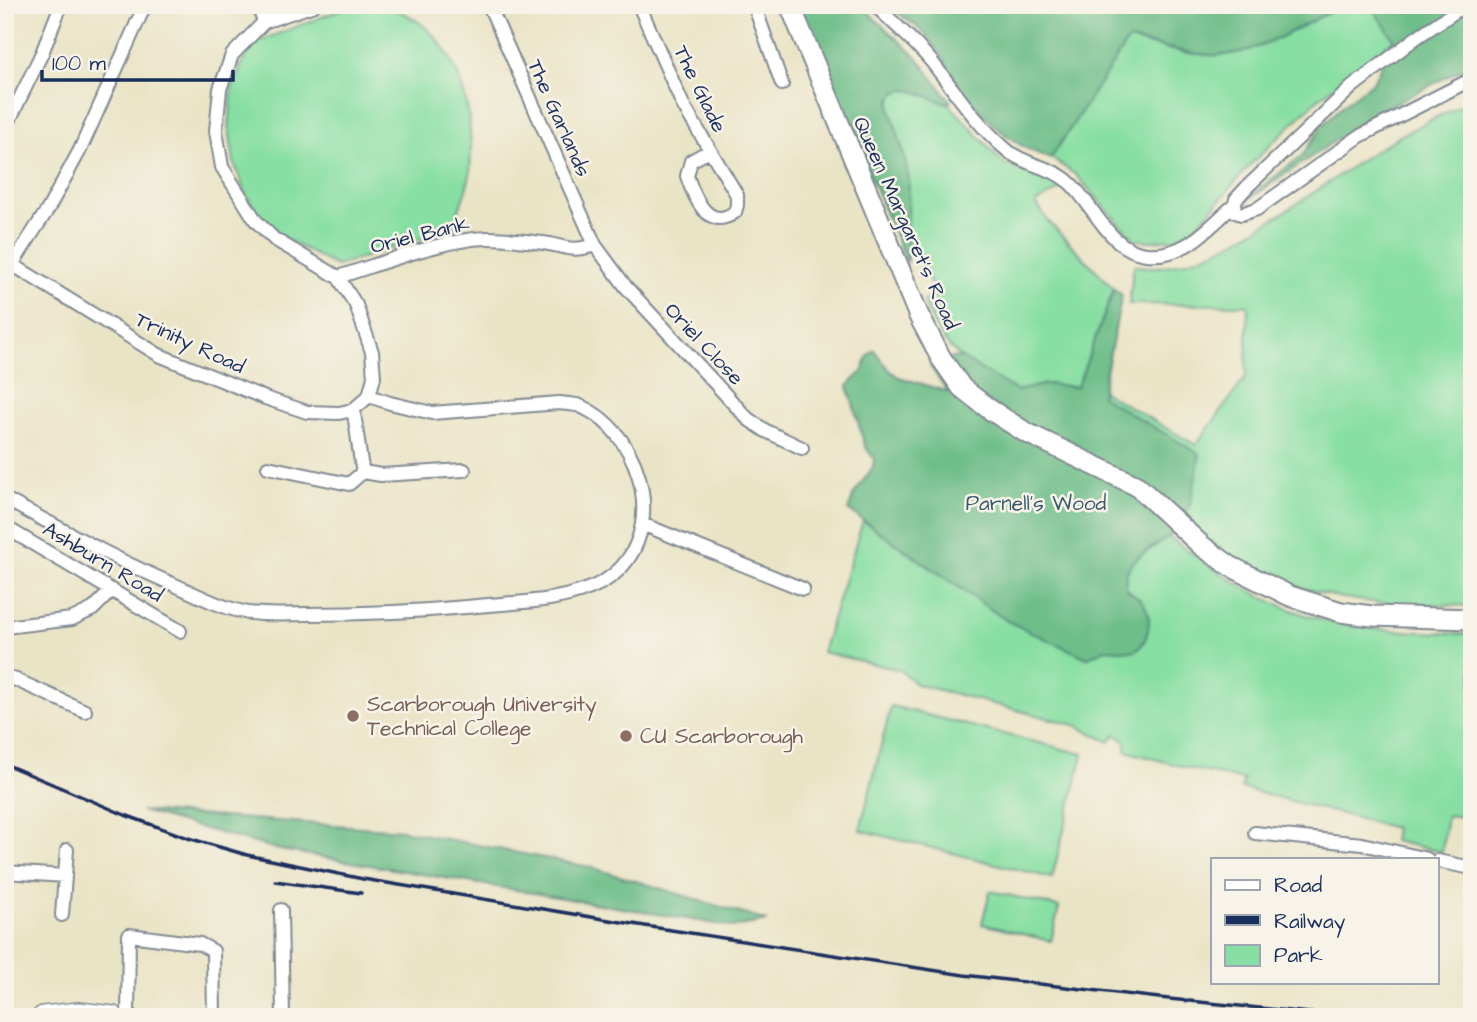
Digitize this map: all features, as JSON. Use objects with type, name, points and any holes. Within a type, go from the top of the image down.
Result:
[{"type":"highway","points":[[43,1017],[79,1013],[108,1016]]},
{"type":"main road","name":"Queen Margaret's Road","points":[[790,5],[919,316],[941,358],[962,387],[989,409],[1025,432],[1137,486],[1202,546],[1230,566],[1290,596],[1341,612],[1437,620],[1472,619]]},
{"type":"street","points":[[5,129],[42,53],[61,5]]},
{"type":"street","points":[[9,262],[48,209],[80,150],[145,5]]},
{"type":"street","points":[[258,5],[264,22]]},
{"type":"street","points":[[314,5],[264,22],[232,55],[220,89],[216,131],[222,167],[256,221],[274,239],[338,277],[356,305],[372,352],[374,377],[369,396],[353,410],[363,472]]},
{"type":"street","name":"The Garlands","points":[[489,5],[595,245]]},
{"type":"street","name":"The Glade","points":[[639,5],[683,105],[737,195],[734,212],[723,218],[715,219],[705,214],[687,176],[691,161],[709,152]]},
{"type":"street","points":[[754,5],[782,84]]},
{"type":"street","points":[[875,5],[913,40],[978,121],[1009,152],[1029,164],[1050,170],[1069,182],[1114,237],[1131,251],[1159,254],[1197,240],[1232,207],[1248,186],[1352,87],[1417,37],[1465,5]]},
{"type":"street","points":[[1232,207],[1236,213],[1251,212],[1383,122],[1472,79]]},
{"type":"street","name":"Oriel Bank","points":[[338,277],[454,242],[477,239],[546,244],[578,250],[595,245]]},
{"type":"street","name":"Oriel Close","points":[[595,245],[626,287],[748,419],[802,448]]},
{"type":"street","name":"Trinity Road","points":[[9,262],[159,355],[204,375],[307,412],[339,413],[353,410]]},
{"type":"street","points":[[5,499],[120,561],[231,608],[262,614],[423,611],[551,598],[581,592],[617,572],[633,549],[642,524],[642,488],[627,448],[612,429],[579,406],[559,403],[432,413],[369,396]]},
{"type":"street","points":[[268,467],[349,484],[363,472]]},
{"type":"street","points":[[363,472],[381,475],[464,470]]},
{"type":"street","points":[[642,524],[803,589]]},
{"type":"street","name":"Ashburn Road","points":[[5,527],[180,631]]},
{"type":"street","points":[[5,627],[72,619],[93,609],[112,590]]},
{"type":"street","points":[[5,675],[85,711]]},
{"type":"street","points":[[1255,833],[1362,845],[1422,858]]},
{"type":"street","points":[[62,915],[67,849]]},
{"type":"street","points":[[1438,862],[1472,868]]},
{"type":"street","points":[[5,872],[65,876]]},
{"type":"street","points":[[281,910],[283,1017]]},
{"type":"street","points":[[128,1017],[129,935],[200,944],[213,951],[214,1017]]},
{"type":"green space","points":[[353,5],[385,6],[410,16],[430,32],[445,50],[457,72],[465,96],[471,147],[470,173],[453,229],[336,266],[278,235],[260,216],[246,195],[234,162],[229,129],[232,89],[246,55],[259,41]]},
{"type":"green space","points":[[797,5],[863,5],[916,56],[951,102],[938,101],[918,92],[904,90],[896,92],[890,100],[909,179],[907,263]]},
{"type":"green space","points":[[887,5],[1344,5],[1262,46],[1226,54],[1198,54],[1128,40],[1051,158],[1013,140],[991,122],[962,89],[926,35]]},
{"type":"green space","points":[[1344,5],[1370,5],[1395,39],[1319,98],[1250,165],[1200,223],[1175,239],[1137,240],[1076,175],[1051,158],[1128,40],[1195,54],[1235,53],[1277,39]]},
{"type":"green space","points":[[1370,5],[1472,5],[1472,66],[1373,115],[1246,201],[1302,156],[1323,125],[1343,105],[1373,82],[1394,39]]},
{"type":"green space","points":[[904,89],[949,104],[1004,164],[1045,177],[1062,188],[1036,203],[1048,221],[1114,289],[1077,387],[1046,384],[1017,391],[972,365],[940,335],[924,301],[936,295],[917,253],[908,256],[906,165],[890,108],[894,94]]},
{"type":"green space","points":[[1472,100],[1472,606],[1379,603],[1338,597],[1291,585],[1232,558],[1185,522],[1101,396],[1102,391],[1196,445],[1246,377],[1248,305],[1129,304],[1133,270],[1135,265],[1162,267],[1193,259],[1227,245],[1262,226],[1392,140]]},
{"type":"green space","name":"Parnell's Wood","points":[[1114,289],[1122,295],[1101,396],[1200,454],[1184,523],[1137,558],[1126,576],[1126,588],[1147,610],[1149,623],[1144,642],[1135,651],[1105,649],[1087,658],[1009,622],[848,510],[854,494],[873,467],[874,459],[865,446],[848,386],[862,372],[868,356],[874,350],[890,371],[899,377],[948,392],[930,366],[946,359],[960,357],[1017,391],[1046,384],[1077,387]]},
{"type":"green space","points":[[863,521],[1009,622],[1122,573],[1139,557],[1169,537],[1244,587],[1306,615],[1364,627],[1472,634],[1472,818],[1447,815],[1442,852],[1393,841],[1395,828],[1241,788],[1244,780],[1126,751],[1126,742],[1115,734],[1109,742],[1075,725],[916,684],[900,670],[822,652]]},
{"type":"green space","points":[[891,706],[1083,754],[1052,878],[860,830]]},
{"type":"green space","points":[[141,811],[401,830],[590,867],[767,921],[734,927],[280,850]]},
{"type":"green space","points":[[990,891],[1059,907],[1051,941],[982,924]]},
{"type":"railway","points":[[5,764],[125,815],[188,838],[247,855],[363,879],[964,975],[1351,1017]]},
{"type":"railway","points":[[275,881],[361,893]]},
{"type":"place","name":"Scarborough University Technical College","points":[[353,716]]},
{"type":"place","name":"CU Scarborough","points":[[626,736]]}]
